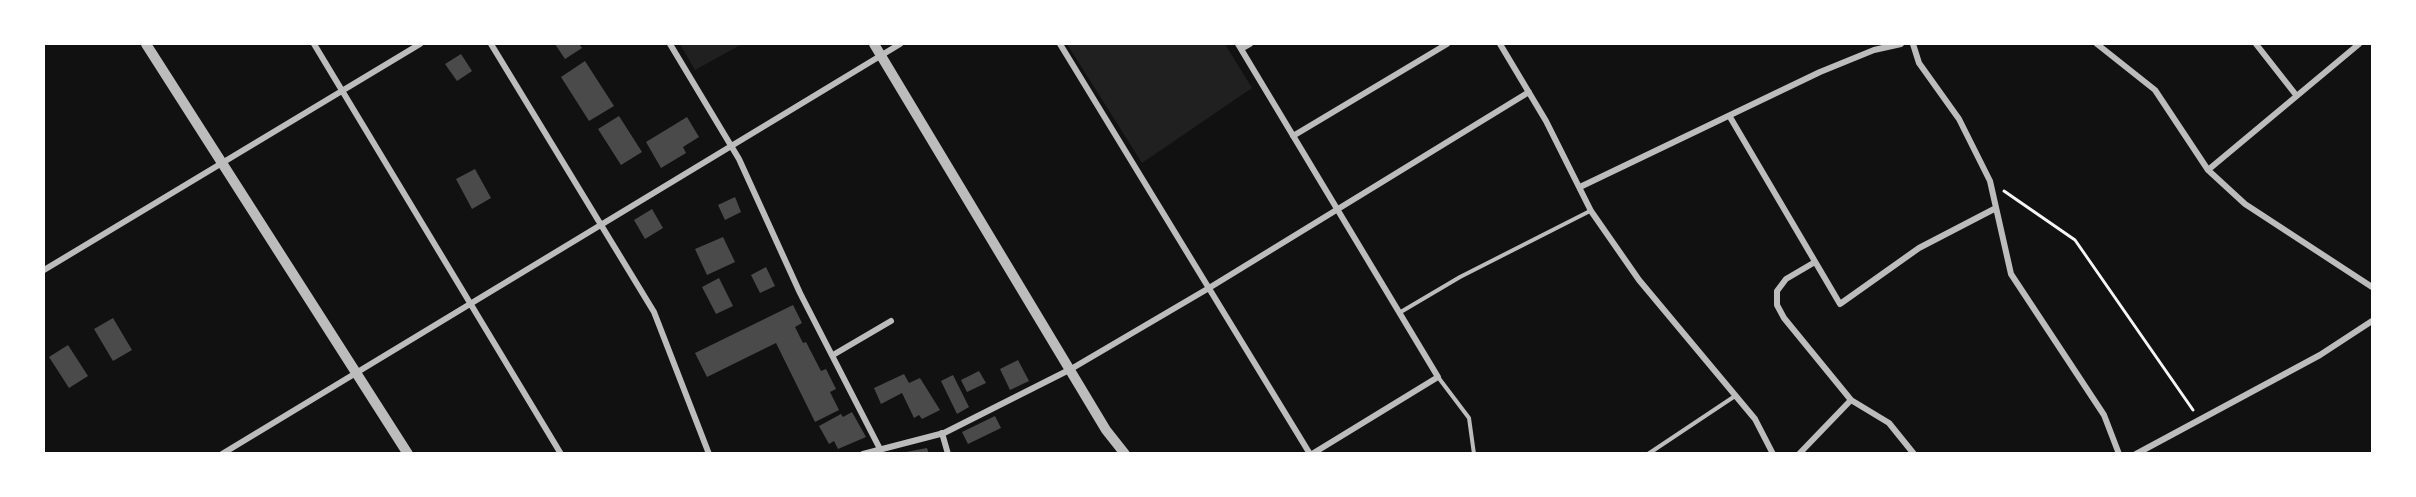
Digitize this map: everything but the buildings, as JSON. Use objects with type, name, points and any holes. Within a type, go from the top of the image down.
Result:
[{"type":"street","points":[[146,44],[408,453]]},
{"type":"street","points":[[314,44],[561,453]]},
{"type":"street","points":[[44,270],[420,44]]},
{"type":"street","points":[[491,44],[654,312],[710,453]]},
{"type":"street","points":[[670,44],[731,145],[800,293],[880,449]]},
{"type":"street","points":[[874,44],[1106,430],[1125,453]]},
{"type":"street","points":[[222,453],[900,44]]},
{"type":"street","points":[[1060,44],[1311,453],[1438,377],[1239,46],[1250,44]]},
{"type":"street","points":[[1293,135],[1447,44]]},
{"type":"street","points":[[1500,44],[1529,92],[1591,211],[1639,280],[1755,419],[1773,453]]},
{"type":"street","points":[[1580,187],[1820,72],[1874,50],[1901,44]]},
{"type":"street","points":[[1913,44],[1919,63],[1959,119],[1990,181],[2011,274],[2104,416],[2119,453]]},
{"type":"street","points":[[2097,44],[2155,90],[2208,170],[2246,204],[2373,287]]},
{"type":"street","points":[[2256,44],[2296,95]]},
{"type":"street","points":[[2208,170],[2359,44]]},
{"type":"street","points":[[863,453],[942,433],[1071,369],[1338,210],[1529,92]]},
{"type":"street","points":[[1730,117],[1840,304],[1920,248],[1996,208]]},
{"type":"street","points":[[1815,262],[1786,279],[1777,291],[1777,305],[1784,318],[1851,400],[1889,423],[1914,453]]},
{"type":"street","points":[[833,356],[891,321]]},
{"type":"street","points":[[2136,453],[2320,355],[2373,321]]},
{"type":"street","points":[[1799,453],[1851,400]]},
{"type":"street","points":[[942,433],[948,453]]},
{"type":"lane","points":[[1400,313],[1460,277],[1591,211]]},
{"type":"lane","points":[[1438,377],[1468,418],[1474,453]]},
{"type":"lane","points":[[1648,453],[1735,396]]},
{"type":"path","points":[[1990,181],[2075,240],[2198,418]]},
{"type":"shaded area","points":[[680,44],[742,44],[695,70]]},
{"type":"shaded area","points":[[1067,44],[1225,44],[1252,88],[1142,163]]}]
